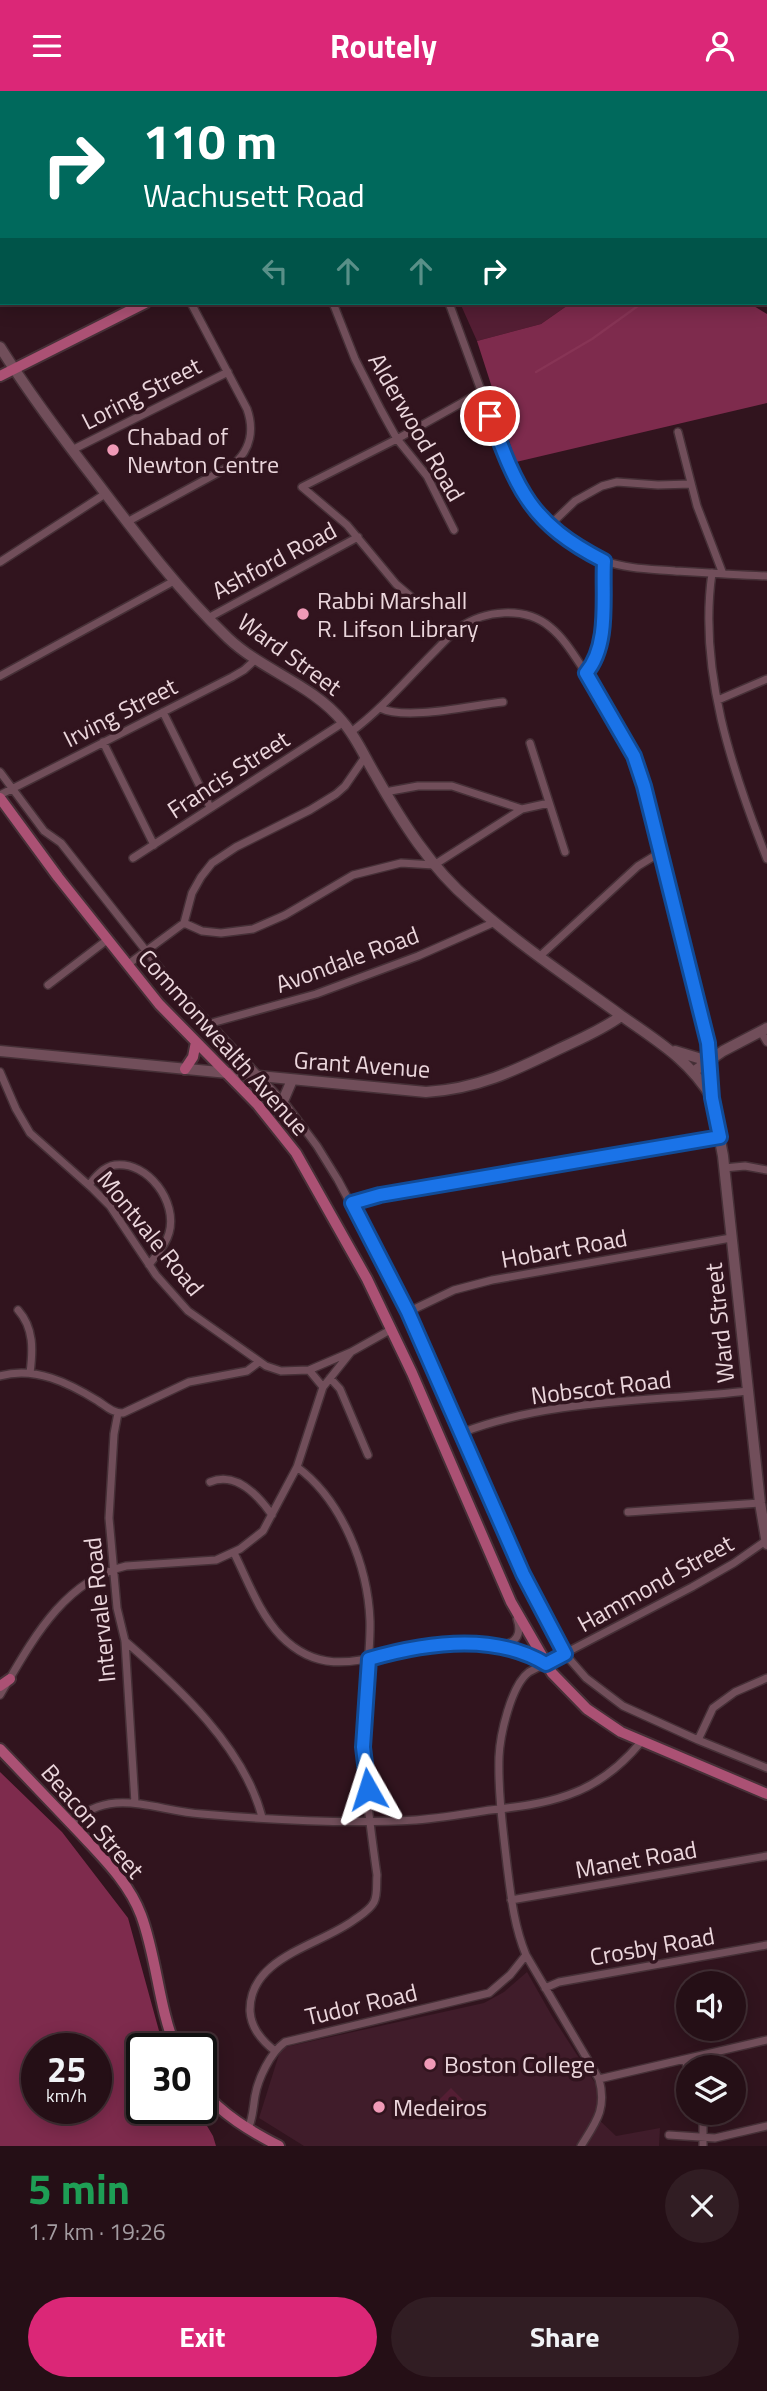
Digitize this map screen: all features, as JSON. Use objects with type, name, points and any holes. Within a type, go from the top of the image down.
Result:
[{"type":"main road","points":[[0,376],[141,305]]},
{"type":"main road","name":"Commonwealth Avenue","points":[[0,797],[31,842],[159,1004],[269,1117],[296,1153],[342,1232],[392,1329],[511,1602],[546,1664],[560,1683],[587,1709],[621,1732],[767,1794]]},
{"type":"main road","points":[[185,1069],[193,1058],[196,1042]]},
{"type":"main road","name":"Beacon Street","points":[[0,1749],[6,1760],[71,1823],[114,1871],[137,1907],[145,1927],[160,1998],[171,2033]]},
{"type":"main road","points":[[217,2106],[248,2129],[279,2146]]},
{"type":"street","points":[[127,522],[227,468],[243,454],[251,432],[250,417],[192,305]]},
{"type":"street","name":"Alderwood Road","points":[[334,305],[355,359],[397,439],[427,476],[454,530]]},
{"type":"street","points":[[450,305],[519,488],[549,526],[567,540],[604,561],[648,569],[767,576]]},
{"type":"street","name":"Ward Street","points":[[0,347],[105,494],[208,618],[255,660],[310,692],[344,722],[385,792],[434,865],[471,903],[495,922],[672,1051],[693,1072],[712,1098]]},
{"type":"street","name":"Loring Street","points":[[72,450],[228,372]]},
{"type":"street","points":[[416,601],[396,584],[334,512],[302,487],[397,439],[481,392]]},
{"type":"street","points":[[678,432],[691,484],[723,574]]},
{"type":"street","points":[[549,526],[575,501],[602,486],[617,482],[691,484]]},
{"type":"street","points":[[0,562],[105,494]]},
{"type":"street","name":"Ashford Road","points":[[208,618],[358,537]]},
{"type":"street","points":[[586,673],[594,664],[599,648],[604,561]]},
{"type":"street","points":[[712,573],[709,643],[718,700],[743,793],[767,859]]},
{"type":"street","points":[[0,676],[174,580]]},
{"type":"street","points":[[351,732],[380,708],[459,628],[491,614],[511,613],[532,617],[548,625],[565,642],[586,673],[634,756],[661,852],[708,1043],[708,1061]]},
{"type":"street","name":"Irving Street","points":[[0,797],[11,787],[241,672],[255,660]]},
{"type":"street","points":[[718,700],[767,679]]},
{"type":"street","points":[[380,708],[389,712],[444,710],[503,702]]},
{"type":"street","points":[[163,712],[210,807]]},
{"type":"street","name":"Francis Street","points":[[133,858],[344,722]]},
{"type":"street","points":[[103,742],[154,845]]},
{"type":"street","points":[[530,743],[565,852]]},
{"type":"street","points":[[127,965],[184,923],[192,893],[212,863],[227,852],[336,794],[345,786],[365,757]]},
{"type":"street","name":"Commonwealth Avenue","points":[[0,772],[44,831],[61,843],[145,950],[208,1024],[282,1101],[317,1146],[352,1203],[408,1312],[527,1583],[565,1654],[586,1678],[610,1698],[636,1713],[767,1768]]},
{"type":"street","points":[[385,792],[418,786],[452,786],[522,809]]},
{"type":"street","points":[[184,923],[194,929],[211,932],[244,931],[276,920],[353,875],[401,863],[434,865],[522,809],[549,803]]},
{"type":"street","points":[[31,842],[44,831]]},
{"type":"street","points":[[540,956],[638,866],[661,852]]},
{"type":"street","name":"Avondale Road","points":[[208,1024],[316,994],[418,956],[495,922]]},
{"type":"street","points":[[48,985],[107,940]]},
{"type":"street","name":"Grant Avenue","points":[[0,1051],[426,1092],[469,1087],[517,1070],[601,1029],[621,1016]]},
{"type":"street","points":[[693,1072],[764,1030],[767,1042]]},
{"type":"street","name":"Ward Street","points":[[672,1051],[708,1061],[724,1168],[760,1503],[767,1541]]},
{"type":"street","name":"Montvale Road","points":[[0,1072],[30,1133],[89,1185],[121,1221],[149,1265],[188,1311],[259,1362],[277,1370],[309,1370],[351,1352]]},
{"type":"street","points":[[282,1101],[292,1080]]},
{"type":"street","points":[[352,1203],[380,1195],[720,1137]]},
{"type":"street","points":[[89,1185],[104,1170],[114,1165],[122,1165],[136,1168],[159,1187],[166,1198],[171,1224],[166,1240],[149,1265]]},
{"type":"street","points":[[724,1168],[745,1165],[767,1170]]},
{"type":"street","name":"Hobart Road","points":[[408,1312],[454,1290],[492,1280],[732,1238]]},
{"type":"street","points":[[18,1310],[26,1319],[30,1330],[30,1373]]},
{"type":"street","points":[[0,1695],[5,1682],[36,1634],[54,1612],[88,1581],[113,1569],[137,1564],[207,1561],[234,1553],[263,1531],[297,1467],[323,1387],[351,1352],[392,1329]]},
{"type":"street","points":[[0,1376],[30,1373],[58,1380],[118,1413],[128,1411],[189,1382],[247,1371],[259,1362]]},
{"type":"street","points":[[309,1370],[323,1387]]},
{"type":"street","points":[[330,1378],[340,1388],[368,1455]]},
{"type":"street","name":"Nobscot Road","points":[[461,1433],[493,1422],[575,1406],[748,1391]]},
{"type":"street","name":"Intervale Road","points":[[118,1413],[109,1504],[117,1608],[125,1641],[135,1803]]},
{"type":"street","points":[[248,2129],[254,2116],[256,2089],[275,2051],[262,2039],[252,2023],[250,2001],[255,1985],[265,1972],[289,1955],[335,1933],[366,1912],[376,1896],[377,1875],[363,1747],[369,1659],[368,1602],[353,1547],[340,1518],[322,1490],[297,1467]]},
{"type":"street","points":[[210,1482],[225,1478],[238,1483],[263,1503],[272,1515]]},
{"type":"street","points":[[628,1512],[760,1503]]},
{"type":"street","name":"Hammond Street","points":[[581,2146],[601,2111],[603,2095],[599,2079],[526,1955],[518,1937],[511,1899],[501,1809],[499,1758],[512,1700],[523,1677],[692,1587],[767,1541]]},
{"type":"street","points":[[234,1553],[265,1615],[292,1645],[311,1656],[340,1663],[426,1646],[458,1644],[498,1647],[527,1653],[546,1664]]},
{"type":"street","points":[[498,1647],[512,1643],[519,1633],[511,1602]]},
{"type":"street","points":[[125,1641],[164,1675],[212,1726],[257,1800],[262,1818]]},
{"type":"street","points":[[698,1740],[713,1708],[735,1692],[767,1678]]},
{"type":"street","points":[[71,1823],[96,1805],[111,1802],[135,1803],[177,1812],[371,1821],[415,1820],[501,1809],[543,1803],[571,1794],[600,1779],[619,1765],[641,1742]]},
{"type":"street","name":"Manet Road","points":[[511,1899],[767,1856]]},
{"type":"street","name":"Crosby Road","points":[[545,1988],[559,1982],[767,1945]]},
{"type":"street","name":"Tudor Road","points":[[275,2051],[285,2042],[292,2040],[489,1993],[510,1975],[526,1955]]},
{"type":"street","points":[[702,2055],[767,2040]]},
{"type":"street","points":[[599,2079],[676,2061]]},
{"type":"street","points":[[669,2135],[703,2142],[767,2126]]},
{"type":"shaded area","points":[[461,305],[568,305],[541,324],[477,341]]},
{"type":"shaded area","points":[[568,305],[752,305],[767,314],[767,403],[516,462],[477,341],[541,324]]},
{"type":"shaded area","points":[[0,1772],[62,1832],[128,1918],[160,2033],[126,2033],[126,2124],[206,2124],[216,2146],[0,2146]]},
{"type":"shaded area","name":"Boston College","points":[[527,1972],[597,2086],[599,2103],[594,2115],[616,2136],[660,2128],[659,2146],[304,2146],[259,2118],[281,2048],[484,2003],[504,1992]]},
{"type":"shaded area","points":[[451,2088],[464,2101],[460,2101],[444,2117],[431,2105]]},
{"type":"waterway","points":[[536,372],[592,339],[639,305]]},
{"type":"place","name":"Chabad of Newton Centre","points":[[113,450]]},
{"type":"place","name":"Rabbi Marshall R. Lifson Library","points":[[303,614]]},
{"type":"place","name":"Boston College","points":[[430,2064]]},
{"type":"place","name":"Medeiros","points":[[379,2107]]},
{"type":"route","points":[[368,1789],[363,1747],[369,1659],[426,1646],[458,1644],[520,1650],[546,1664],[565,1654],[523,1574],[408,1312],[352,1203],[380,1195],[720,1137],[712,1098],[708,1043],[644,786],[634,756],[586,673],[594,664],[599,648],[604,561],[560,536],[537,513],[519,488],[490,416]]}]
